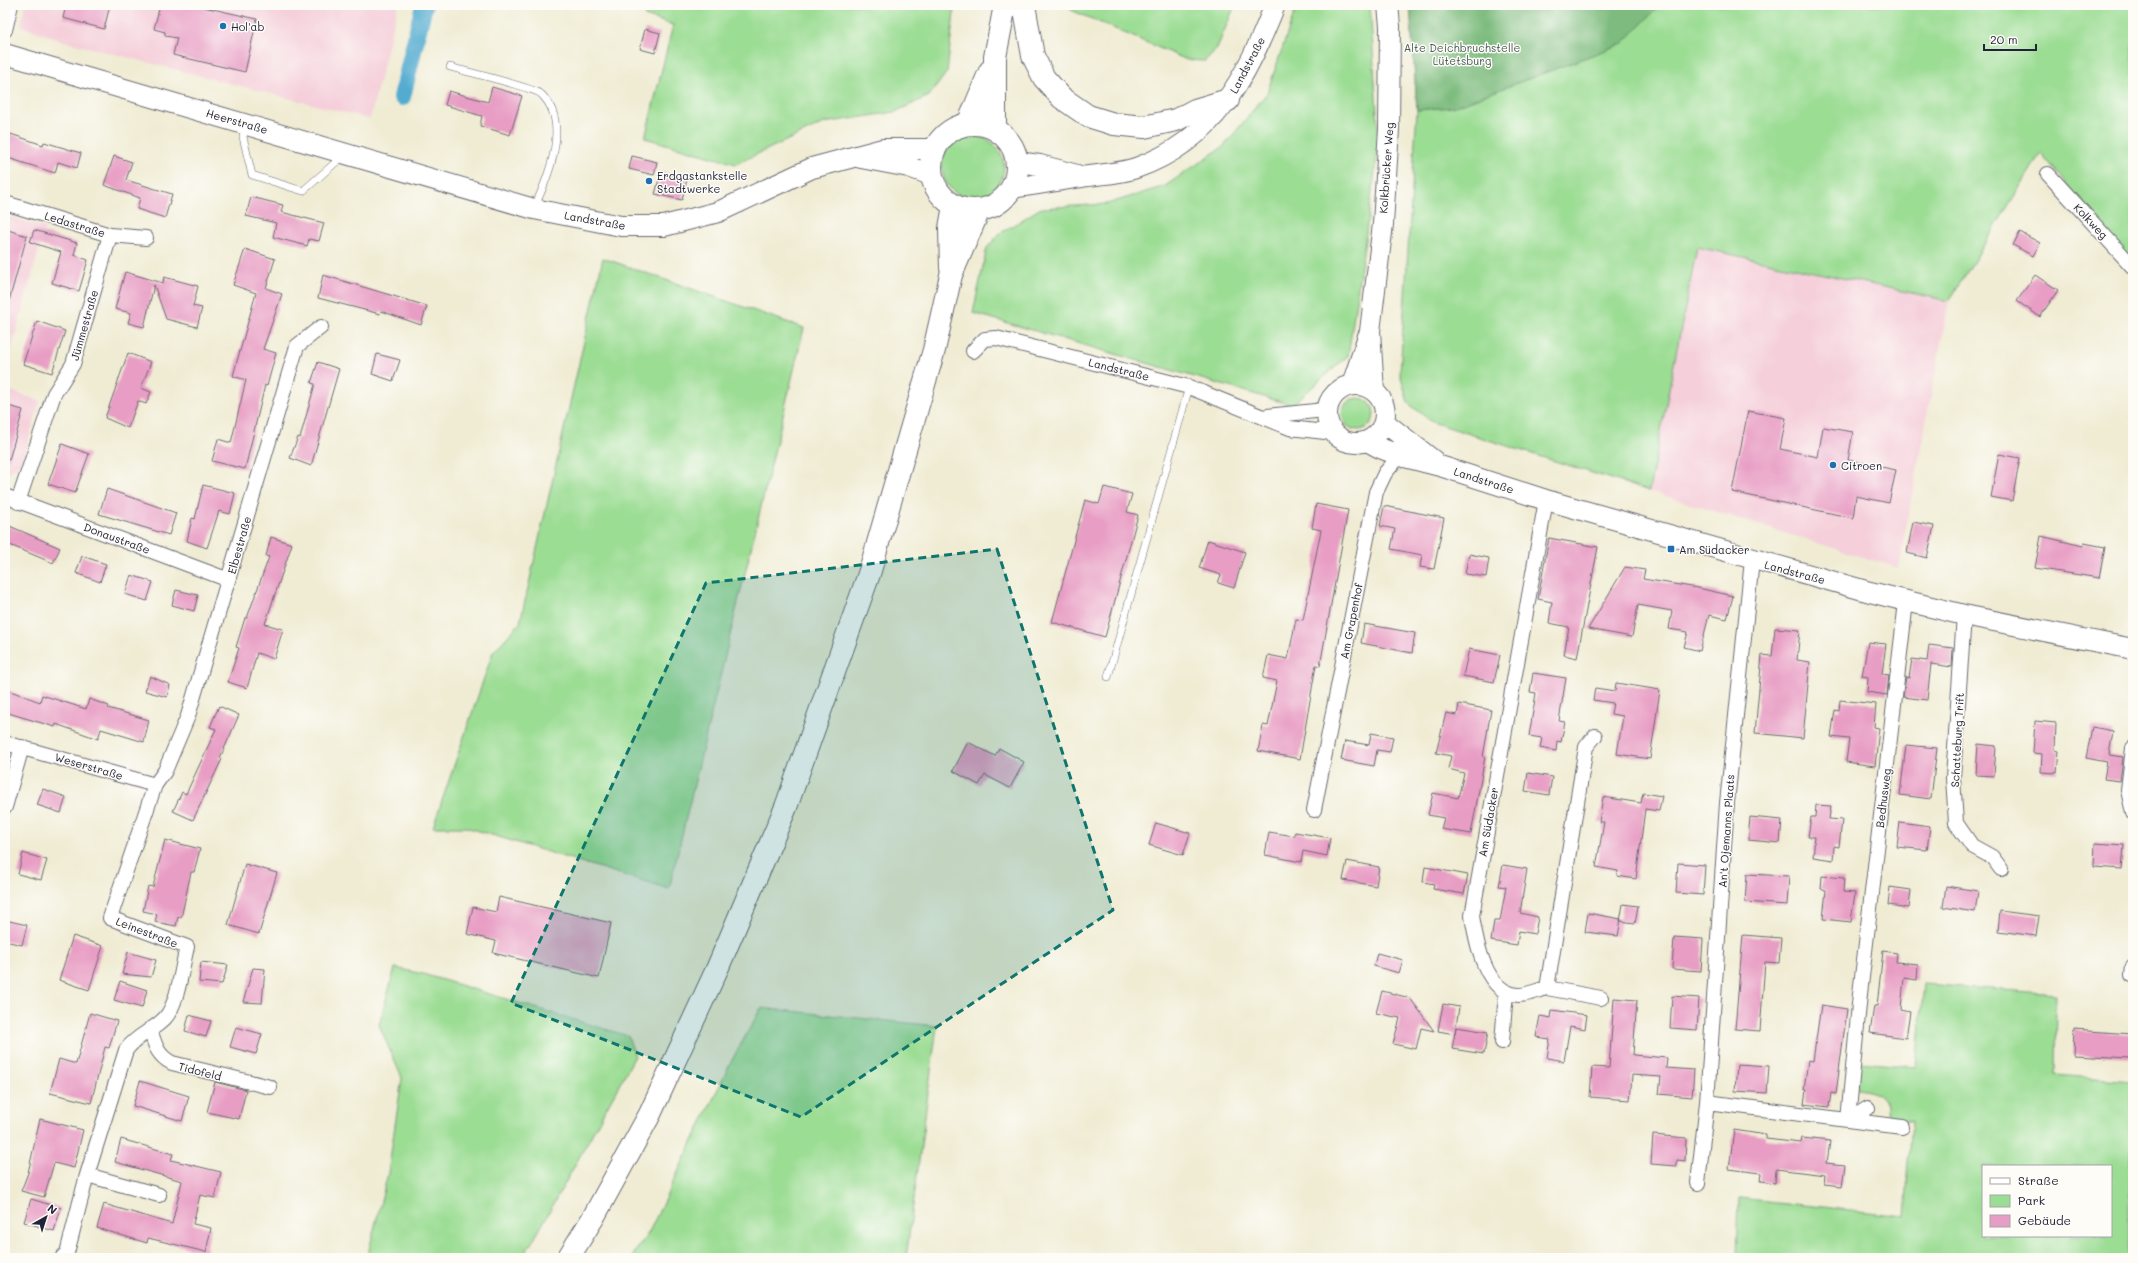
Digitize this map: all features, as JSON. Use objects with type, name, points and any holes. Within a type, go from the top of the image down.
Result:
[{"type":"main road","points":[[995,129],[996,57],[1005,5]]},
{"type":"main road","points":[[1024,5],[1033,56],[1044,78],[1062,98],[1088,116],[1114,124],[1144,127],[1176,120],[1195,110],[1228,100]]},
{"type":"main road","points":[[968,124],[996,57]]},
{"type":"main road","points":[[968,124],[995,129],[1006,137],[1014,149],[1018,162],[1017,175],[1012,188],[1004,199],[993,206],[979,210],[968,210],[954,206],[944,198],[936,188],[931,175],[931,161],[935,149],[943,137],[954,128],[968,124]]},
{"type":"main road","points":[[951,275],[950,228],[954,206]]},
{"type":"main road","points":[[568,1258],[650,1114],[718,967],[786,807],[869,574],[934,350],[951,275],[979,210]]},
{"type":"street","points":[[5,30],[11,5]]},
{"type":"street","name":"Landstraße","points":[[1012,188],[1082,176],[1108,174],[1135,168],[1160,158],[1190,139],[1215,116],[1228,100],[1244,74],[1275,5]]},
{"type":"street","name":"Kolkbrücker Weg","points":[[1374,391],[1370,330],[1383,224],[1389,129],[1390,26],[1388,5]]},
{"type":"street","name":"Heerstraße","points":[[5,54],[469,189]]},
{"type":"street","name":"Landstraße","points":[[469,189],[534,209],[621,226],[664,226],[718,212],[812,168],[883,149],[935,149]]},
{"type":"street","name":"Landstraße","points":[[856,157],[909,167],[931,175]]},
{"type":"street","name":"Landstraße","points":[[1018,162],[1040,165],[1082,176]]},
{"type":"street","name":"Kolkweg","points":[[2048,174],[2133,267]]},
{"type":"street","name":"Ledastraße","points":[[5,202],[110,235],[146,238]]},
{"type":"street","name":"Jümmestraße","points":[[11,499],[54,394],[73,364],[110,235]]},
{"type":"street","name":"Elbestraße","points":[[154,786],[165,771],[188,716],[297,346],[321,327]]},
{"type":"street","name":"Kolkbrücker Weg","points":[[1352,385],[1370,330]]},
{"type":"street","name":"Landstraße","points":[[973,351],[985,339],[996,338],[1189,387],[1265,416],[1290,428],[1334,433]]},
{"type":"street","points":[[1352,385],[1360,385],[1374,391],[1384,405],[1384,422],[1380,430],[1367,441],[1349,442],[1334,433],[1330,425],[1328,408],[1336,393],[1352,385]]},
{"type":"street","name":"Landstraße","points":[[1265,416],[1315,411],[1328,408]]},
{"type":"street","name":"Landstraße","points":[[1384,422],[1406,449],[1440,466],[1546,500],[1752,560],[1906,602],[2133,649]]},
{"type":"street","name":"Landstraße","points":[[1367,441],[1380,448],[1406,449]]},
{"type":"street","name":"Am Grapenhof","points":[[1314,810],[1376,492],[1385,473],[1406,449]]},
{"type":"street","name":"Donaustraße","points":[[11,499],[229,580]]},
{"type":"street","name":"Am Südacker","points":[[1506,992],[1494,983],[1478,949],[1472,916],[1546,500]]},
{"type":"street","name":"An't Ojemanns Plaats","points":[[1698,1183],[1706,1102],[1727,803],[1752,560]]},
{"type":"street","name":"Bedhusweg","points":[[1848,1120],[1860,994],[1906,602]]},
{"type":"street","name":"Schatteburg Trift","points":[[1964,615],[1953,778],[1956,822],[1972,846],[1992,857],[2001,869]]},
{"type":"street","points":[[1547,988],[1586,748],[1595,736]]},
{"type":"street","name":"Weserstraße","points":[[5,743],[154,786]]},
{"type":"street","points":[[5,807],[22,747]]},
{"type":"street","points":[[2133,748],[2128,790],[2133,813]]},
{"type":"street","name":"Leinestraße","points":[[62,1258],[67,1253],[86,1175],[126,1050],[139,1035],[150,1029],[164,1018],[170,1010],[174,1000],[187,947],[110,918],[154,786]]},
{"type":"street","points":[[1502,1042],[1506,992],[1519,995],[1547,988],[1601,998]]},
{"type":"street","name":"Tidofeld","points":[[150,1029],[157,1050],[163,1058],[172,1063],[270,1087]]},
{"type":"street","points":[[1706,1102],[1902,1127]]},
{"type":"street","points":[[1848,1120],[1868,1108]]},
{"type":"street","points":[[86,1175],[159,1196]]},
{"type":"lane","points":[[450,67],[540,93],[554,111],[557,138],[542,190],[534,209]]},
{"type":"lane","points":[[246,124],[243,137],[252,175],[303,191],[346,153]]},
{"type":"lane","points":[[1108,677],[1189,387]]},
{"type":"highlighted area","points":[[997,549],[1113,910],[801,1117],[511,1003],[706,583]]},
{"type":"shaded area","points":[[25,5],[398,5],[370,119],[67,42],[21,26]]},
{"type":"shaded area","points":[[5,215],[45,228],[5,372]]},
{"type":"shaded area","points":[[1697,247],[1949,301],[1898,568],[1649,491]]},
{"type":"shaded area","points":[[5,389],[40,401],[22,462],[5,476]]},
{"type":"green space","points":[[648,5],[955,5],[947,72],[929,96],[895,112],[824,123],[736,164],[645,138],[673,25],[645,16]]},
{"type":"green space","points":[[1067,5],[1235,5],[1217,48],[1205,61],[1187,60],[1071,10]]},
{"type":"green space","points":[[1297,5],[1370,5],[1379,144],[1348,356],[1292,405],[973,313],[987,248],[999,234],[1041,208],[1107,204],[1165,186],[1224,146],[1267,93]]},
{"type":"green space","points":[[1410,5],[2133,5],[2133,264],[2041,153],[1949,301],[1697,247],[1649,491],[1432,422],[1408,403],[1400,373],[1417,110]]},
{"type":"green space","name":"Alte Deichbruchstelle Lütetsburg","points":[[1410,5],[1660,5],[1622,44],[1453,107],[1417,110]]},
{"type":"green space","points":[[973,136],[985,139],[995,145],[1001,155],[1004,167],[1001,179],[995,189],[985,195],[973,198],[961,195],[951,189],[945,179],[942,167],[945,155],[951,145],[961,139]]},
{"type":"green space","points":[[603,258],[804,328],[669,889],[466,827],[433,827],[493,652],[520,623]]},
{"type":"green space","points":[[1358,398],[1367,401],[1371,405],[1374,414],[1371,423],[1367,427],[1358,430],[1349,427],[1345,423],[1342,414],[1345,405],[1349,401]]},
{"type":"green space","points":[[395,968],[423,974],[628,1036],[635,1056],[537,1234],[522,1258],[367,1258],[388,1173],[402,1078],[379,1025]]},
{"type":"green space","points":[[1924,984],[2056,994],[2055,1075],[2132,1081],[2128,1258],[1737,1258],[1739,1198],[1905,1216],[1912,1121],[1887,1117],[1887,1109],[1884,1098],[1875,1092],[1856,1088],[1858,1062],[1916,1067]]},
{"type":"green space","points":[[761,1008],[937,1026],[906,1258],[631,1258],[649,1232],[732,1060]]},
{"type":"building","points":[[66,5],[110,5],[104,29],[63,18]]},
{"type":"building","points":[[160,5],[195,5],[257,19],[245,72],[173,55],[177,38],[165,36],[165,32],[154,29]]},
{"type":"building","points":[[645,29],[660,33],[655,53],[640,49]]},
{"type":"building","points":[[492,87],[522,96],[510,135],[480,126],[482,116],[445,105],[449,91],[488,102]]},
{"type":"building","points":[[5,132],[43,145],[44,142],[81,153],[77,168],[58,162],[55,173],[5,157]]},
{"type":"building","points":[[114,156],[132,162],[126,180],[172,194],[165,218],[137,209],[140,198],[104,185]]},
{"type":"building","points":[[632,156],[657,162],[654,175],[629,169]]},
{"type":"building","points":[[661,172],[687,179],[682,200],[655,194]]},
{"type":"building","points":[[251,197],[283,205],[281,212],[324,223],[319,241],[309,239],[307,246],[273,237],[276,223],[246,216]]},
{"type":"building","points":[[5,229],[27,236],[9,301],[5,301]]},
{"type":"building","points":[[34,230],[77,243],[74,255],[88,260],[79,291],[52,283],[61,252],[30,242]]},
{"type":"building","points":[[2020,232],[2040,243],[2033,256],[2013,245]]},
{"type":"building","points":[[245,249],[275,259],[266,288],[282,294],[263,349],[276,353],[267,386],[265,385],[245,469],[212,461],[218,439],[231,443],[246,380],[233,376],[256,293],[233,285]]},
{"type":"building","points":[[125,272],[163,283],[164,277],[198,286],[193,306],[202,308],[197,327],[166,319],[154,285],[144,327],[128,323],[131,313],[115,309]]},
{"type":"building","points":[[323,275],[427,306],[421,325],[381,311],[380,314],[318,298]]},
{"type":"building","points":[[2035,275],[2058,290],[2040,317],[2017,301]]},
{"type":"building","points":[[37,321],[65,331],[52,373],[23,364]]},
{"type":"building","points":[[128,353],[151,362],[141,388],[151,392],[146,404],[138,401],[128,428],[105,418]]},
{"type":"building","points":[[377,354],[400,360],[393,381],[372,374]]},
{"type":"building","points":[[318,362],[339,369],[311,466],[290,458],[298,437],[300,438],[315,384],[311,383]]},
{"type":"building","points":[[5,405],[23,410],[9,460],[5,459]]},
{"type":"building","name":"Citroen","points":[[1748,411],[1786,418],[1780,449],[1818,457],[1823,427],[1853,432],[1848,460],[1896,470],[1889,503],[1856,496],[1853,518],[1732,492]]},
{"type":"building","points":[[62,444],[89,454],[75,493],[48,484]]},
{"type":"building","points":[[1999,454],[2020,458],[2012,501],[1991,497]]},
{"type":"building","points":[[203,485],[235,493],[230,514],[219,511],[207,548],[187,541],[192,518],[195,519]]},
{"type":"building","points":[[1104,487],[1132,494],[1127,512],[1138,515],[1105,637],[1052,622],[1085,500],[1099,504]]},
{"type":"building","points":[[107,489],[176,513],[169,535],[99,514]]},
{"type":"building","points":[[1316,504],[1348,510],[1320,666],[1316,665],[1300,759],[1258,751],[1263,725],[1268,726],[1277,681],[1263,678],[1268,655],[1288,659],[1296,619],[1303,620],[1321,530],[1312,528]]},
{"type":"building","points":[[1384,506],[1444,518],[1434,569],[1420,567],[1422,555],[1391,549],[1395,529],[1380,526]]},
{"type":"building","points":[[1913,522],[1934,526],[1927,558],[1907,553]]},
{"type":"building","points":[[5,524],[60,548],[53,563],[5,543]]},
{"type":"building","points":[[2041,536],[2083,546],[2084,543],[2105,547],[2099,578],[2035,568]]},
{"type":"building","points":[[271,537],[292,544],[265,624],[283,629],[274,659],[257,653],[247,688],[228,682],[239,648],[236,647],[245,618],[247,618],[269,557],[266,556]]},
{"type":"building","points":[[1549,538],[1598,547],[1577,658],[1564,655],[1569,627],[1549,623],[1552,602],[1538,599]]},
{"type":"building","points":[[1208,540],[1245,552],[1234,588],[1218,583],[1221,575],[1199,568]]},
{"type":"building","points":[[1469,554],[1489,558],[1486,577],[1465,574]]},
{"type":"building","points":[[82,556],[106,564],[100,582],[76,573]]},
{"type":"building","points":[[1625,567],[1645,570],[1643,579],[1698,588],[1733,596],[1727,619],[1709,615],[1700,651],[1684,647],[1688,632],[1669,629],[1672,611],[1638,605],[1632,637],[1588,629]]},
{"type":"building","points":[[131,575],[153,582],[147,601],[125,594]]},
{"type":"building","points":[[176,590],[198,595],[194,611],[172,605]]},
{"type":"building","points":[[1364,624],[1415,633],[1412,653],[1361,643]]},
{"type":"building","points":[[1775,628],[1800,630],[1797,660],[1810,662],[1803,738],[1755,733],[1762,655],[1772,656]]},
{"type":"building","points":[[1868,642],[1886,644],[1882,674],[1889,675],[1887,695],[1867,692],[1868,677],[1862,676]]},
{"type":"building","points":[[1929,645],[1953,648],[1952,667],[1931,664],[1927,700],[1903,697],[1906,677],[1909,678],[1912,659],[1927,661]]},
{"type":"building","points":[[1469,649],[1500,655],[1494,682],[1463,676]]},
{"type":"building","points":[[1533,673],[1566,678],[1559,721],[1565,722],[1561,742],[1557,741],[1556,751],[1540,748],[1542,738],[1529,736],[1536,693],[1530,692]]},
{"type":"building","points":[[150,676],[170,685],[167,697],[145,691]]},
{"type":"building","points":[[1616,683],[1660,690],[1650,759],[1617,754],[1623,716],[1611,714],[1613,703],[1593,700],[1595,688],[1615,691]]},
{"type":"building","points":[[5,689],[40,702],[42,695],[86,709],[89,699],[109,706],[108,708],[149,720],[144,742],[101,729],[98,739],[56,724],[55,727],[5,712]]},
{"type":"building","points":[[1840,700],[1876,704],[1874,727],[1879,728],[1875,766],[1846,762],[1849,739],[1831,737],[1835,710],[1839,711]]},
{"type":"building","points":[[1459,704],[1491,710],[1483,757],[1485,757],[1471,834],[1441,829],[1444,818],[1428,815],[1433,793],[1458,798],[1464,773],[1448,769],[1451,756],[1436,753],[1446,713],[1457,715]]},
{"type":"building","points":[[219,706],[239,715],[220,758],[222,759],[193,820],[173,811],[182,792],[186,794],[216,729],[210,727]]},
{"type":"building","points":[[2035,721],[2056,723],[2055,750],[2059,751],[2057,773],[2041,772],[2042,754],[2033,753]]},
{"type":"building","points":[[2092,727],[2113,731],[2109,755],[2123,757],[2120,781],[2104,779],[2107,762],[2086,758]]},
{"type":"building","points":[[1371,733],[1393,737],[1390,752],[1377,750],[1374,766],[1341,760],[1345,741],[1369,745]]},
{"type":"building","points":[[968,742],[995,756],[999,748],[1024,762],[1010,788],[985,775],[979,785],[953,771]]},
{"type":"building","points":[[1978,744],[1996,746],[1994,776],[1976,775]]},
{"type":"building","points":[[1906,745],[1937,748],[1931,799],[1900,795]]},
{"type":"building","points":[[1528,773],[1552,777],[1549,795],[1525,791]]},
{"type":"building","points":[[43,789],[66,797],[61,813],[37,805]]},
{"type":"building","points":[[1643,793],[1662,796],[1659,811],[1645,809],[1636,879],[1617,876],[1618,871],[1596,867],[1604,822],[1599,822],[1603,797],[1641,803]]},
{"type":"building","points":[[1816,805],[1831,806],[1829,819],[1842,820],[1839,847],[1834,846],[1833,860],[1813,857],[1815,837],[1808,837],[1811,817],[1815,817]]},
{"type":"building","points":[[1750,817],[1782,820],[1780,843],[1748,840]]},
{"type":"building","points":[[1900,822],[1930,826],[1927,850],[1897,847]]},
{"type":"building","points":[[1156,823],[1190,833],[1183,855],[1149,845]]},
{"type":"building","points":[[1269,832],[1294,836],[1295,832],[1330,838],[1327,856],[1303,851],[1301,862],[1265,855]]},
{"type":"building","points":[[165,840],[200,849],[194,872],[191,872],[181,918],[178,917],[176,926],[155,922],[157,914],[143,911],[148,886],[153,887]]},
{"type":"building","points":[[2095,843],[2124,845],[2122,869],[2094,867]]},
{"type":"building","points":[[23,853],[47,860],[41,880],[18,874]]},
{"type":"building","points":[[1347,861],[1379,867],[1376,886],[1343,880]]},
{"type":"building","points":[[1678,863],[1705,865],[1703,895],[1676,893]]},
{"type":"building","points":[[245,864],[277,873],[259,934],[228,925]]},
{"type":"building","points":[[1503,865],[1527,869],[1520,913],[1538,917],[1535,934],[1519,931],[1517,945],[1491,941],[1494,921],[1500,921],[1506,887],[1499,886]]},
{"type":"building","points":[[1425,867],[1468,875],[1464,894],[1433,889],[1434,884],[1423,882]]},
{"type":"building","points":[[1747,874],[1789,876],[1787,905],[1745,902]]},
{"type":"building","points":[[1822,876],[1844,878],[1843,892],[1855,893],[1851,922],[1823,919],[1826,890],[1821,889]]},
{"type":"building","points":[[1946,886],[1978,891],[1975,912],[1943,907]]},
{"type":"building","points":[[1890,887],[1911,890],[1909,908],[1888,905]]},
{"type":"building","points":[[499,897],[611,923],[599,978],[493,953],[496,941],[467,934],[473,907],[496,912]]},
{"type":"building","points":[[1623,904],[1638,906],[1635,923],[1620,921]]},
{"type":"building","points":[[2000,911],[2039,916],[2036,936],[1998,931]]},
{"type":"building","points":[[1588,913],[1621,919],[1618,936],[1585,932]]},
{"type":"building","points":[[5,920],[27,925],[22,945],[5,941]]},
{"type":"building","points":[[1743,935],[1781,938],[1779,963],[1765,962],[1760,1031],[1735,1029]]},
{"type":"building","points":[[73,936],[103,946],[89,990],[59,980]]},
{"type":"building","points":[[1674,937],[1703,939],[1701,971],[1672,969]]},
{"type":"building","points":[[1883,951],[1897,953],[1896,962],[1918,964],[1917,980],[1904,978],[1901,1009],[1910,1011],[1906,1038],[1870,1033],[1874,1006],[1877,1006]]},
{"type":"building","points":[[128,952],[156,960],[151,977],[122,974]]},
{"type":"building","points":[[1377,953],[1403,960],[1399,973],[1374,966]]},
{"type":"building","points":[[201,962],[228,965],[222,984],[199,982]]},
{"type":"building","points":[[253,968],[265,969],[262,1003],[243,1002]]},
{"type":"building","points":[[120,981],[147,990],[142,1008],[114,1000]]},
{"type":"building","points":[[1382,991],[1410,998],[1434,1031],[1421,1028],[1416,1049],[1393,1044],[1400,1018],[1376,1013]]},
{"type":"building","points":[[1672,996],[1699,998],[1697,1030],[1670,1028]]},
{"type":"building","points":[[1614,998],[1637,1000],[1633,1055],[1667,1058],[1666,1068],[1694,1070],[1692,1097],[1659,1094],[1661,1077],[1632,1075],[1630,1100],[1590,1097],[1592,1067],[1609,1068]]},
{"type":"building","points":[[1443,1004],[1459,1007],[1455,1034],[1438,1031]]},
{"type":"building","points":[[1821,1005],[1847,1009],[1836,1094],[1831,1093],[1829,1107],[1804,1104],[1806,1090],[1804,1090],[1808,1060],[1813,1061]]},
{"type":"building","points":[[1552,1010],[1587,1015],[1585,1029],[1570,1026],[1564,1061],[1547,1058],[1550,1039],[1536,1037],[1540,1016],[1551,1018]]},
{"type":"building","points":[[90,1013],[117,1021],[109,1048],[105,1047],[91,1103],[50,1093],[59,1059],[76,1064]]},
{"type":"building","points":[[189,1015],[211,1021],[206,1037],[185,1031]]},
{"type":"building","points":[[236,1027],[262,1034],[256,1054],[230,1047]]},
{"type":"building","points":[[1456,1027],[1488,1032],[1484,1054],[1452,1049]]},
{"type":"building","points":[[2074,1030],[2132,1034],[2131,1058],[2073,1055]]},
{"type":"building","points":[[1737,1064],[1769,1066],[1767,1093],[1735,1091]]},
{"type":"building","points":[[140,1081],[189,1096],[182,1121],[133,1106]]},
{"type":"building","points":[[215,1082],[246,1090],[239,1119],[207,1112]]},
{"type":"building","points":[[40,1119],[83,1130],[74,1168],[54,1163],[44,1197],[21,1191],[28,1173]]},
{"type":"building","points":[[1734,1130],[1766,1135],[1766,1139],[1801,1143],[1802,1138],[1830,1141],[1827,1163],[1845,1165],[1842,1186],[1824,1184],[1825,1175],[1776,1169],[1775,1183],[1760,1181],[1761,1173],[1729,1169]]},
{"type":"building","points":[[1653,1135],[1686,1138],[1685,1161],[1677,1160],[1677,1166],[1651,1164]]},
{"type":"building","points":[[121,1139],[173,1154],[171,1160],[221,1172],[215,1198],[200,1195],[193,1224],[211,1228],[206,1252],[148,1238],[147,1243],[97,1228],[104,1204],[172,1224],[182,1181],[115,1162]]},
{"type":"building","points":[[31,1199],[61,1208],[54,1231],[24,1222]]},
{"type":"waterway","points":[[402,97],[424,5]]},
{"type":"place","name":"Hol'ab","points":[[223,26]]},
{"type":"place","name":"Erdgastankstelle Stadtwerke","points":[[649,181]]},
{"type":"place","name":"Citroen","points":[[1833,465]]},
{"type":"place","name":"Am Südacker","points":[[1671,549]]}]
